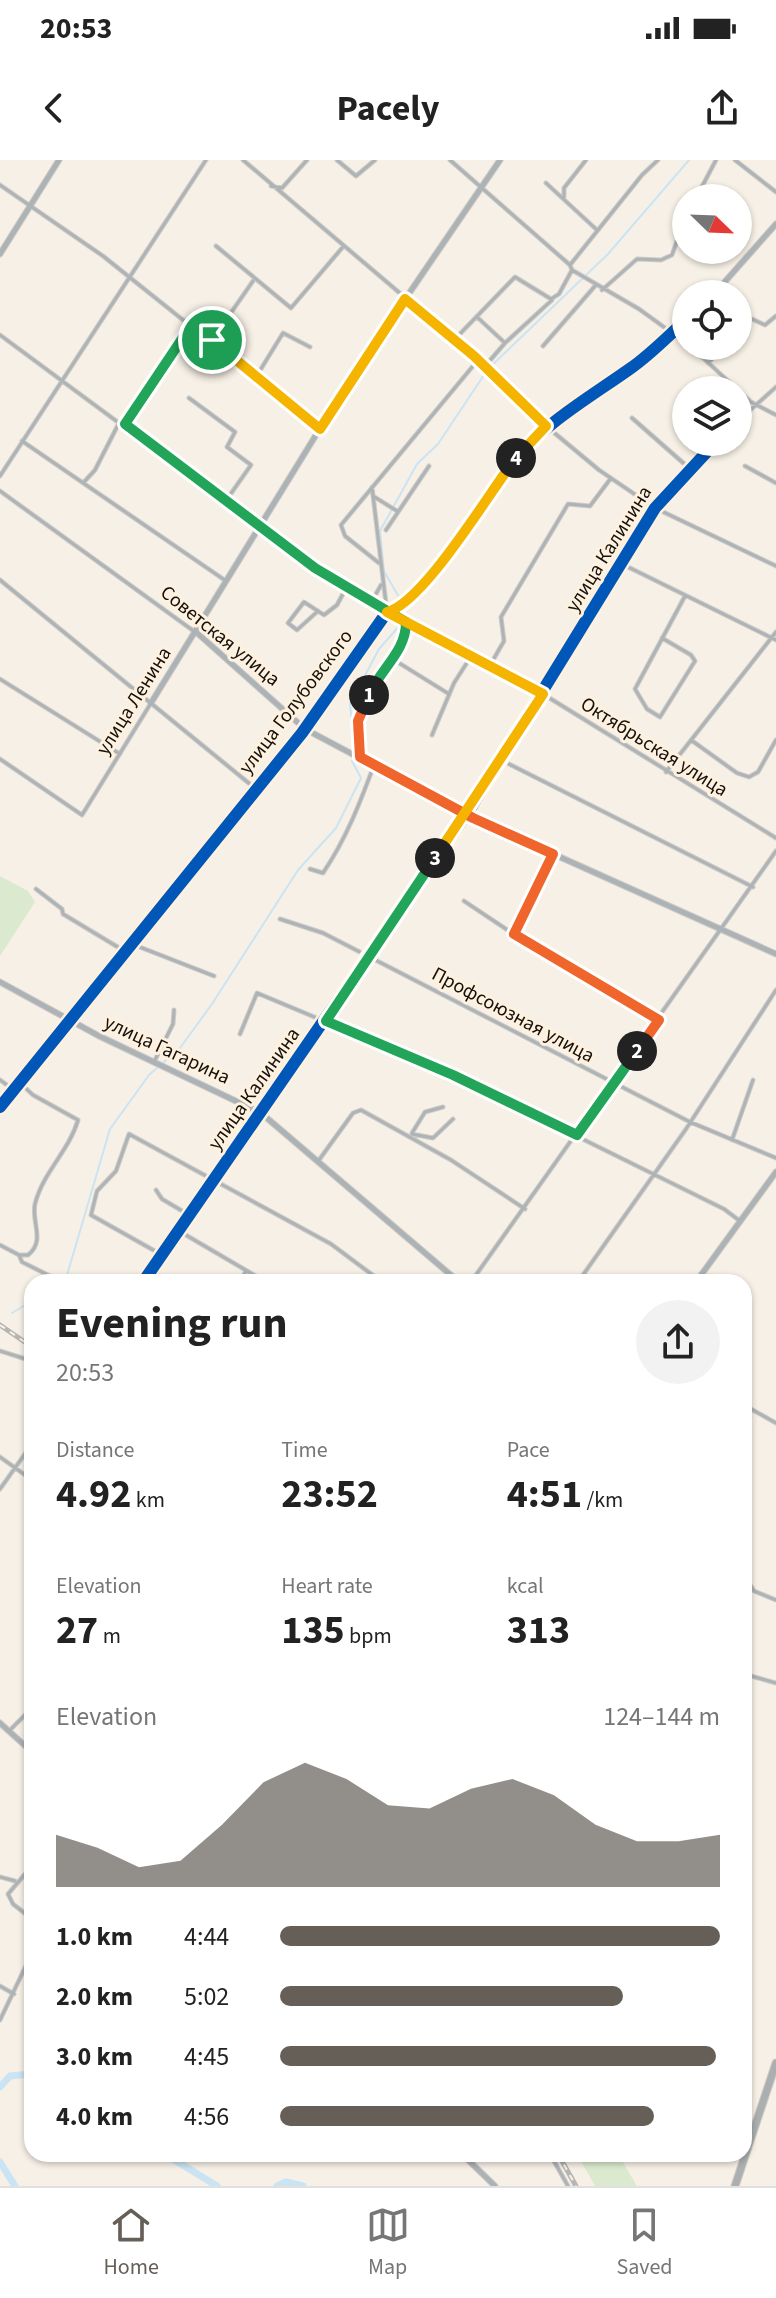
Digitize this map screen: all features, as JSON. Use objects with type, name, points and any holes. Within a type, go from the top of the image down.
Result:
[{"type":"highway","points":[[752,2135],[776,2063]]},
{"type":"highway","points":[[735,2186],[743,2162]]},
{"type":"street","points":[[0,254],[59,160]]},
{"type":"street","points":[[0,476],[206,160]]},
{"type":"street","points":[[243,160],[342,248],[478,360],[546,426],[611,478],[655,508],[776,566]]},
{"type":"street","points":[[271,186],[282,188],[307,160]]},
{"type":"street","points":[[337,160],[356,176],[375,160]]},
{"type":"street","points":[[450,160],[570,265],[577,275],[672,330]]},
{"type":"street","name":"улица Ленина","points":[[0,759],[82,815],[320,429],[500,160]]},
{"type":"street","points":[[564,197],[564,188],[586,160]]},
{"type":"street","points":[[646,171],[648,160]]},
{"type":"street","points":[[570,265],[658,160]]},
{"type":"street","points":[[703,184],[716,160]]},
{"type":"street","points":[[735,160],[776,192]]},
{"type":"street","points":[[546,183],[597,230]]},
{"type":"street","points":[[0,185],[192,324],[320,429]]},
{"type":"street","points":[[726,280],[776,224]]},
{"type":"street","points":[[216,246],[291,308],[342,248]]},
{"type":"street","points":[[602,290],[637,259],[661,260],[672,255]]},
{"type":"street","points":[[484,366],[555,297],[572,270]]},
{"type":"street","points":[[454,340],[515,277],[523,279],[543,297],[555,297]]},
{"type":"street","points":[[212,340],[254,279]]},
{"type":"street","points":[[543,346],[595,286]]},
{"type":"street","points":[[752,319],[767,325],[776,316]]},
{"type":"street","points":[[477,317],[505,343]]},
{"type":"street","points":[[125,424],[192,324]]},
{"type":"street","name":"улица Голубовского","points":[[0,1107],[305,729],[387,612],[407,602],[427,580],[507,469],[546,426],[634,366],[672,332]]},
{"type":"street","points":[[256,377],[283,333],[310,347]]},
{"type":"street","name":"Октябрьская улица","points":[[0,335],[346,588],[470,658],[543,694],[776,838]]},
{"type":"street","points":[[379,563],[345,536],[341,525],[478,360]]},
{"type":"street","points":[[705,360],[756,406],[776,415]]},
{"type":"street","points":[[708,363],[711,360]]},
{"type":"street","points":[[752,409],[776,387]]},
{"type":"street","points":[[189,398],[235,432],[227,447],[251,465],[225,502]]},
{"type":"street","points":[[632,418],[689,468]]},
{"type":"street","points":[[84,482],[95,470],[120,421]]},
{"type":"street","points":[[22,441],[226,581]]},
{"type":"street","name":"улица Калинина","points":[[149,1274],[466,814],[543,694],[655,508],[701,456]]},
{"type":"street","points":[[386,530],[429,466]]},
{"type":"street","points":[[745,466],[776,483]]},
{"type":"street","points":[[489,667],[504,641],[501,617],[565,510],[573,502],[590,506],[611,478]]},
{"type":"street","points":[[372,487],[381,585],[388,596],[387,612]]},
{"type":"street","name":"Советская улица","points":[[0,491],[196,632],[305,729],[466,814],[776,954]]},
{"type":"street","points":[[373,496],[397,511]]},
{"type":"street","points":[[622,564],[774,639]]},
{"type":"street","points":[[0,580],[256,789]]},
{"type":"street","points":[[372,601],[381,585]]},
{"type":"street","points":[[318,611],[297,630],[288,623],[304,602],[318,611],[324,615],[337,605],[346,588]]},
{"type":"street","points":[[662,638],[691,655],[695,661],[659,717],[647,709],[635,689],[662,638],[685,596]]},
{"type":"street","points":[[360,757],[358,721],[376,680],[405,639],[406,622]]},
{"type":"street","points":[[666,772],[774,639],[776,632]]},
{"type":"street","points":[[394,657],[397,662],[450,694]]},
{"type":"street","points":[[432,735],[470,658]]},
{"type":"street","points":[[0,679],[120,754]]},
{"type":"street","points":[[691,740],[737,773],[749,777],[758,772],[776,740]]},
{"type":"street","points":[[501,761],[753,887]]},
{"type":"street","points":[[310,869],[323,873],[331,861],[358,809],[374,765]]},
{"type":"street","points":[[477,1274],[776,851]]},
{"type":"street","points":[[514,934],[553,854]]},
{"type":"street","points":[[36,889],[62,909],[63,914],[126,952]]},
{"type":"street","points":[[464,901],[659,1020]]},
{"type":"street","name":"Профсоюзная улица","points":[[280,919],[323,933],[690,1122],[776,1158]]},
{"type":"street","points":[[132,944],[214,976]]},
{"type":"street","name":"улица Гагарина","points":[[0,982],[72,1021],[261,1113],[450,1274]]},
{"type":"street","points":[[584,1274],[690,1122],[776,990]]},
{"type":"street","points":[[240,1034],[256,993],[453,1075],[724,1209],[740,1221]]},
{"type":"street","points":[[156,1063],[173,1024],[174,1010]]},
{"type":"street","points":[[0,1080],[14,1090]]},
{"type":"street","points":[[732,1140],[753,1080]]},
{"type":"street","points":[[0,1245],[19,1255],[28,1255],[35,1247],[39,1226],[34,1214],[40,1187],[73,1135],[78,1119],[39,1099],[20,1083]]},
{"type":"street","points":[[411,1135],[425,1112],[443,1107]]},
{"type":"street","points":[[319,1160],[358,1109],[411,1135],[525,1210]]},
{"type":"street","points":[[430,1148],[435,1137],[453,1119]]},
{"type":"street","points":[[162,1255],[91,1215],[97,1191],[116,1171],[129,1134],[331,1244],[371,1274]]},
{"type":"street","points":[[411,1135],[435,1137]]},
{"type":"street","points":[[702,1274],[776,1172]]},
{"type":"street","points":[[156,1190],[162,1199],[189,1215]]},
{"type":"street","points":[[178,1230],[251,1274]]},
{"type":"street","points":[[19,1255],[22,1262],[46,1274]]},
{"type":"street","points":[[0,1351],[24,1358]]},
{"type":"street","points":[[752,1410],[776,1423]]},
{"type":"street","points":[[0,1489],[24,1455]]},
{"type":"street","points":[[0,1457],[24,1474]]},
{"type":"street","points":[[752,1588],[776,1600]]},
{"type":"street","points":[[752,1676],[776,1683]]},
{"type":"street","points":[[9,1732],[24,1716]]},
{"type":"street","points":[[0,1724],[24,1745]]},
{"type":"street","points":[[24,1874],[10,1889],[9,1898],[24,1912]]},
{"type":"street","points":[[0,1877],[8,1882],[18,1880]]},
{"type":"street","points":[[0,2020],[24,1971]]},
{"type":"street","points":[[0,1986],[14,1994]]},
{"type":"street","points":[[470,2162],[495,2186]]},
{"type":"street","points":[[554,2162],[567,2185]]},
{"type":"green space","points":[[0,876],[28,891],[35,902],[0,956]]},
{"type":"green space","points":[[582,2162],[623,2162],[637,2186],[595,2186]]},
{"type":"waterway","points":[[400,599],[384,571],[380,531],[417,464],[438,444],[488,369],[608,254],[689,160]]},
{"type":"waterway","points":[[354,742],[350,704],[379,649],[401,624]]},
{"type":"waterway","points":[[67,1274],[110,1129],[149,1075],[180,1048],[298,870],[336,828],[361,778],[352,761]]},
{"type":"waterway","points":[[12,1313],[24,1306]]},
{"type":"waterway","points":[[0,2087],[10,2076],[24,2075]]},
{"type":"waterway","points":[[0,2162],[15,2186]]},
{"type":"waterway","points":[[178,2162],[217,2186]]},
{"type":"waterway","points":[[277,2186],[286,2182],[303,2186]]},
{"type":"railway","points":[[0,1325],[24,1342]]},
{"type":"railway","points":[[562,2162],[576,2186]]},
{"type":"cycle path","points":[[0,1107],[302,733],[387,612],[402,605],[435,571],[521,452],[565,414],[638,363],[672,333]]},
{"type":"cycle path","points":[[149,1274],[470,809],[655,508],[703,456]]},
{"type":"route","points":[[212,340],[192,324],[125,424],[315,568],[356,594],[379,604],[387,612],[406,622],[402,647],[376,680],[358,721],[360,757],[457,810],[466,814],[473,818],[553,854],[514,934],[659,1020],[577,1135],[453,1075],[326,1021],[424,874],[454,830],[459,823],[466,814],[470,809],[543,694],[387,612],[407,602],[427,580],[507,469],[546,426],[474,356],[405,299],[320,429],[212,340]]}]
